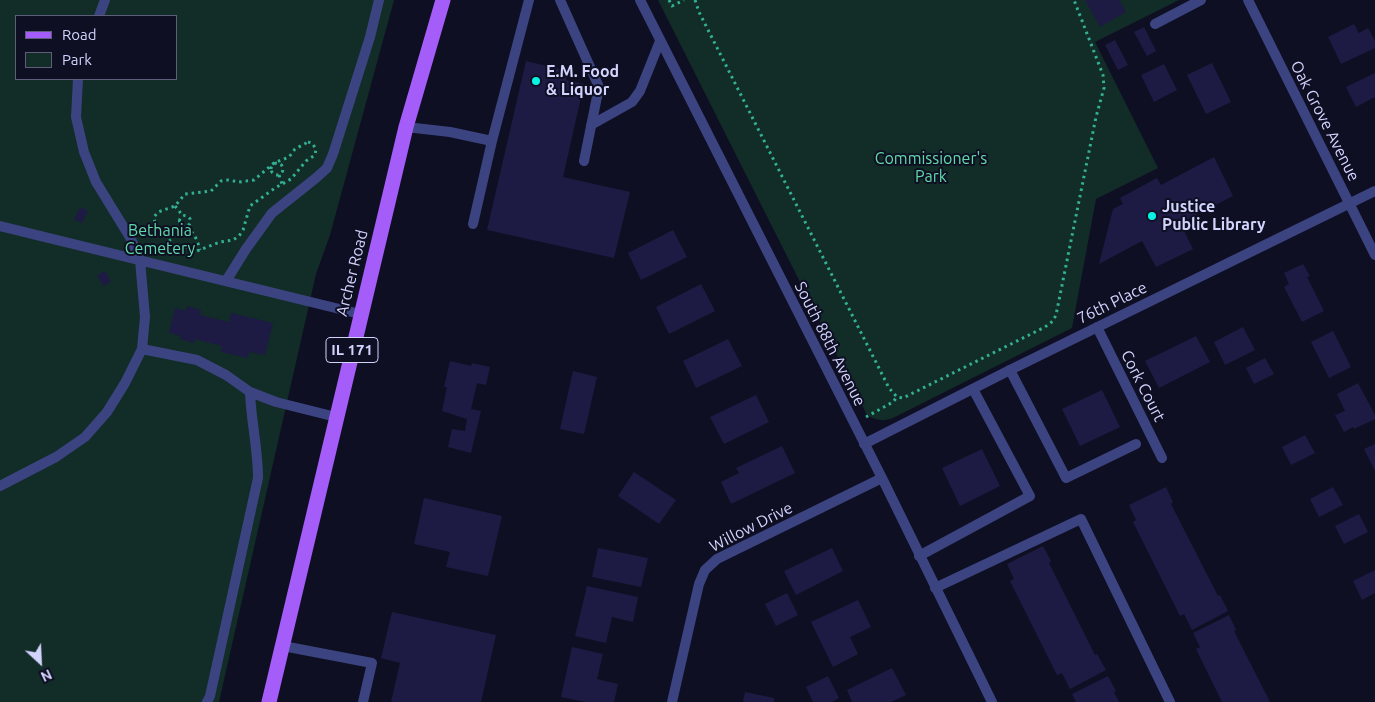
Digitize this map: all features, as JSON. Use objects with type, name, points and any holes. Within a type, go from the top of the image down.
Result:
[{"type":"main road","name":"Archer Road","points":[[269,702],[406,127],[443,0]]},
{"type":"street","points":[[99,15],[105,0]]},
{"type":"street","points":[[226,281],[272,213],[326,168],[333,154],[370,37],[379,0]]},
{"type":"street","points":[[473,224],[492,141],[529,0]]},
{"type":"street","points":[[560,0],[599,87],[584,162]]},
{"type":"street","name":"South 88th Avenue","points":[[640,0],[882,478],[992,702]]},
{"type":"street","points":[[1155,24],[1202,0]]},
{"type":"street","name":"Oak Grove Avenue","points":[[1248,0],[1375,255]]},
{"type":"street","points":[[591,125],[632,102],[640,91],[660,42]]},
{"type":"street","points":[[0,486],[56,457],[85,437],[107,412],[125,383],[142,349],[145,317],[140,260],[131,239],[96,182],[84,152],[76,117],[78,80]]},
{"type":"street","points":[[406,127],[450,132],[492,141]]},
{"type":"street","name":"76th Place","points":[[864,444],[1010,370],[1375,191]]},
{"type":"street","points":[[0,226],[360,314]]},
{"type":"street","name":"Cork Court","points":[[1097,327],[1162,458]]},
{"type":"street","points":[[142,349],[197,360],[226,375],[250,392],[336,417]]},
{"type":"street","points":[[1010,370],[1066,478],[1136,444]]},
{"type":"street","points":[[920,556],[1030,496],[973,389]]},
{"type":"street","points":[[207,702],[258,478],[258,456],[251,418],[250,392]]},
{"type":"street","name":"Willow Drive","points":[[672,702],[699,584],[705,570],[717,559],[882,478]]},
{"type":"street","points":[[935,588],[1080,519],[1170,702]]},
{"type":"street","points":[[283,646],[372,663],[363,702]]},
{"type":"path","points":[[669,0],[672,6],[684,0]]},
{"type":"path","points":[[695,0],[699,12],[890,388],[897,397],[902,398],[1046,327],[1053,321],[1056,315],[1104,88],[1103,75],[1074,0]]},
{"type":"path","points":[[308,142],[312,143],[316,148],[315,155],[306,161],[291,179],[250,206],[243,230],[233,240],[220,242],[197,251],[183,246],[176,247],[156,228],[154,218],[158,212],[175,206],[184,194],[211,191],[221,181],[239,182],[254,180],[274,164],[288,157],[295,149],[308,142]]},
{"type":"path","points":[[274,164],[279,163],[283,166],[283,170],[279,175]]},
{"type":"path","points":[[274,164],[271,167],[271,172],[279,175]]},
{"type":"path","points":[[279,175],[282,184]]},
{"type":"path","points":[[175,206],[183,216],[186,215],[191,220],[188,226]]},
{"type":"path","points":[[183,216],[180,218],[181,225],[184,227],[188,226]]},
{"type":"path","points":[[188,226],[197,240],[200,250]]},
{"type":"path","points":[[854,424],[884,408],[897,397]]},
{"type":"green space","name":"Bethania Cemetery","points":[[0,0],[394,0],[330,235],[316,274],[219,702],[0,702]]},
{"type":"green space","name":"Commissioner's Park","points":[[658,0],[1179,0],[1095,42],[1158,168],[1096,199],[1072,328],[893,418],[880,420],[867,415]]},
{"type":"building","points":[[1085,0],[1119,0],[1126,12],[1100,27]]},
{"type":"building","points":[[1354,24],[1359,33],[1368,28],[1375,41],[1375,48],[1341,64],[1328,37]]},
{"type":"building","points":[[1144,27],[1156,51],[1147,56],[1134,32]]},
{"type":"building","points":[[1115,40],[1128,65],[1118,70],[1105,45]]},
{"type":"building","points":[[526,61],[568,71],[566,80],[584,84],[563,177],[630,192],[614,258],[487,230]]},
{"type":"building","points":[[1212,63],[1231,102],[1206,114],[1187,75]]},
{"type":"building","points":[[1164,64],[1177,90],[1154,102],[1141,75]]},
{"type":"building","points":[[1375,73],[1375,97],[1356,107],[1346,87]]},
{"type":"building","name":"Justice Public Library","points":[[1214,157],[1233,196],[1180,223],[1193,249],[1156,267],[1142,241],[1099,264],[1113,209],[1123,204],[1120,198],[1157,178],[1161,185]]},
{"type":"building","points":[[80,207],[88,211],[82,223],[74,219]]},
{"type":"building","points":[[673,230],[687,257],[641,280],[628,253]]},
{"type":"building","points":[[1303,264],[1310,276],[1307,277],[1324,311],[1302,322],[1284,287],[1289,284],[1284,273]]},
{"type":"building","points":[[105,271],[111,282],[103,286],[97,275]]},
{"type":"building","points":[[701,284],[715,311],[669,334],[656,307]]},
{"type":"building","points":[[187,306],[201,310],[200,315],[229,322],[231,313],[273,323],[265,355],[249,352],[248,358],[221,352],[222,346],[195,339],[194,343],[180,339],[181,336],[169,333],[175,308],[186,311]]},
{"type":"building","points":[[1243,327],[1255,350],[1225,365],[1214,342]]},
{"type":"building","points":[[1333,331],[1351,367],[1329,378],[1311,342]]},
{"type":"building","points":[[1196,336],[1210,362],[1159,388],[1145,361]]},
{"type":"building","points":[[728,339],[742,366],[696,388],[683,361]]},
{"type":"building","points":[[1265,358],[1274,374],[1254,384],[1246,368]]},
{"type":"building","points":[[450,361],[471,366],[472,363],[490,367],[486,385],[477,383],[471,409],[481,411],[471,453],[448,447],[452,429],[465,431],[467,419],[442,411],[447,387],[444,387]]},
{"type":"building","points":[[573,371],[597,377],[584,434],[560,429]]},
{"type":"building","points":[[1358,383],[1375,415],[1375,419],[1344,432],[1335,415],[1345,411],[1337,394]]},
{"type":"building","points":[[1102,390],[1120,427],[1080,446],[1062,409]]},
{"type":"building","points":[[756,395],[769,422],[724,444],[710,417]]},
{"type":"building","points":[[1305,435],[1315,453],[1291,465],[1282,447]]},
{"type":"building","points":[[1375,444],[1375,471],[1364,449]]},
{"type":"building","points":[[782,446],[795,473],[731,504],[721,482],[739,473],[736,468]]},
{"type":"building","points":[[982,449],[1000,486],[960,506],[942,468]]},
{"type":"building","points":[[634,472],[676,500],[659,524],[618,496]]},
{"type":"building","points":[[1166,487],[1173,502],[1171,504],[1218,596],[1220,595],[1228,611],[1192,630],[1184,614],[1180,616],[1133,522],[1136,520],[1129,505]]},
{"type":"building","points":[[1333,487],[1343,505],[1319,517],[1310,499]]},
{"type":"building","points":[[424,498],[502,516],[488,576],[446,567],[450,552],[414,544]]},
{"type":"building","points":[[1359,514],[1368,532],[1344,544],[1335,526]]},
{"type":"building","points":[[1043,546],[1051,561],[1049,563],[1095,655],[1097,654],[1106,670],[1070,689],[1062,673],[1057,675],[1010,581],[1014,579],[1007,564]]},
{"type":"building","points":[[598,548],[648,558],[641,587],[592,577]]},
{"type":"building","points":[[832,548],[843,571],[796,595],[784,571]]},
{"type":"building","points":[[1375,570],[1375,593],[1362,600],[1353,581]]},
{"type":"building","points":[[587,586],[638,597],[633,622],[612,617],[606,643],[575,636]]},
{"type":"building","points":[[787,593],[798,615],[776,626],[765,604]]},
{"type":"building","points":[[858,600],[871,627],[850,637],[858,654],[833,667],[811,622]]},
{"type":"building","points":[[392,612],[496,635],[481,702],[391,702],[400,663],[381,658]]},
{"type":"building","points":[[1229,615],[1236,630],[1234,631],[1270,702],[1222,702],[1196,649],[1200,647],[1193,633]]},
{"type":"building","points":[[572,647],[603,654],[597,679],[618,684],[614,702],[585,702],[561,697]]},
{"type":"building","points":[[892,668],[906,695],[891,702],[852,702],[847,690]]},
{"type":"building","points":[[828,676],[839,698],[832,702],[813,702],[806,687]]},
{"type":"building","points":[[1108,676],[1116,691],[1114,692],[1119,702],[1076,702],[1072,694]]},
{"type":"building","points":[[745,692],[774,698],[774,702],[743,702]]},
{"type":"place","name":"E.M. Food & Liquor","points":[[536,81]]},
{"type":"place","name":"Justice Public Library","points":[[1152,216]]}]
